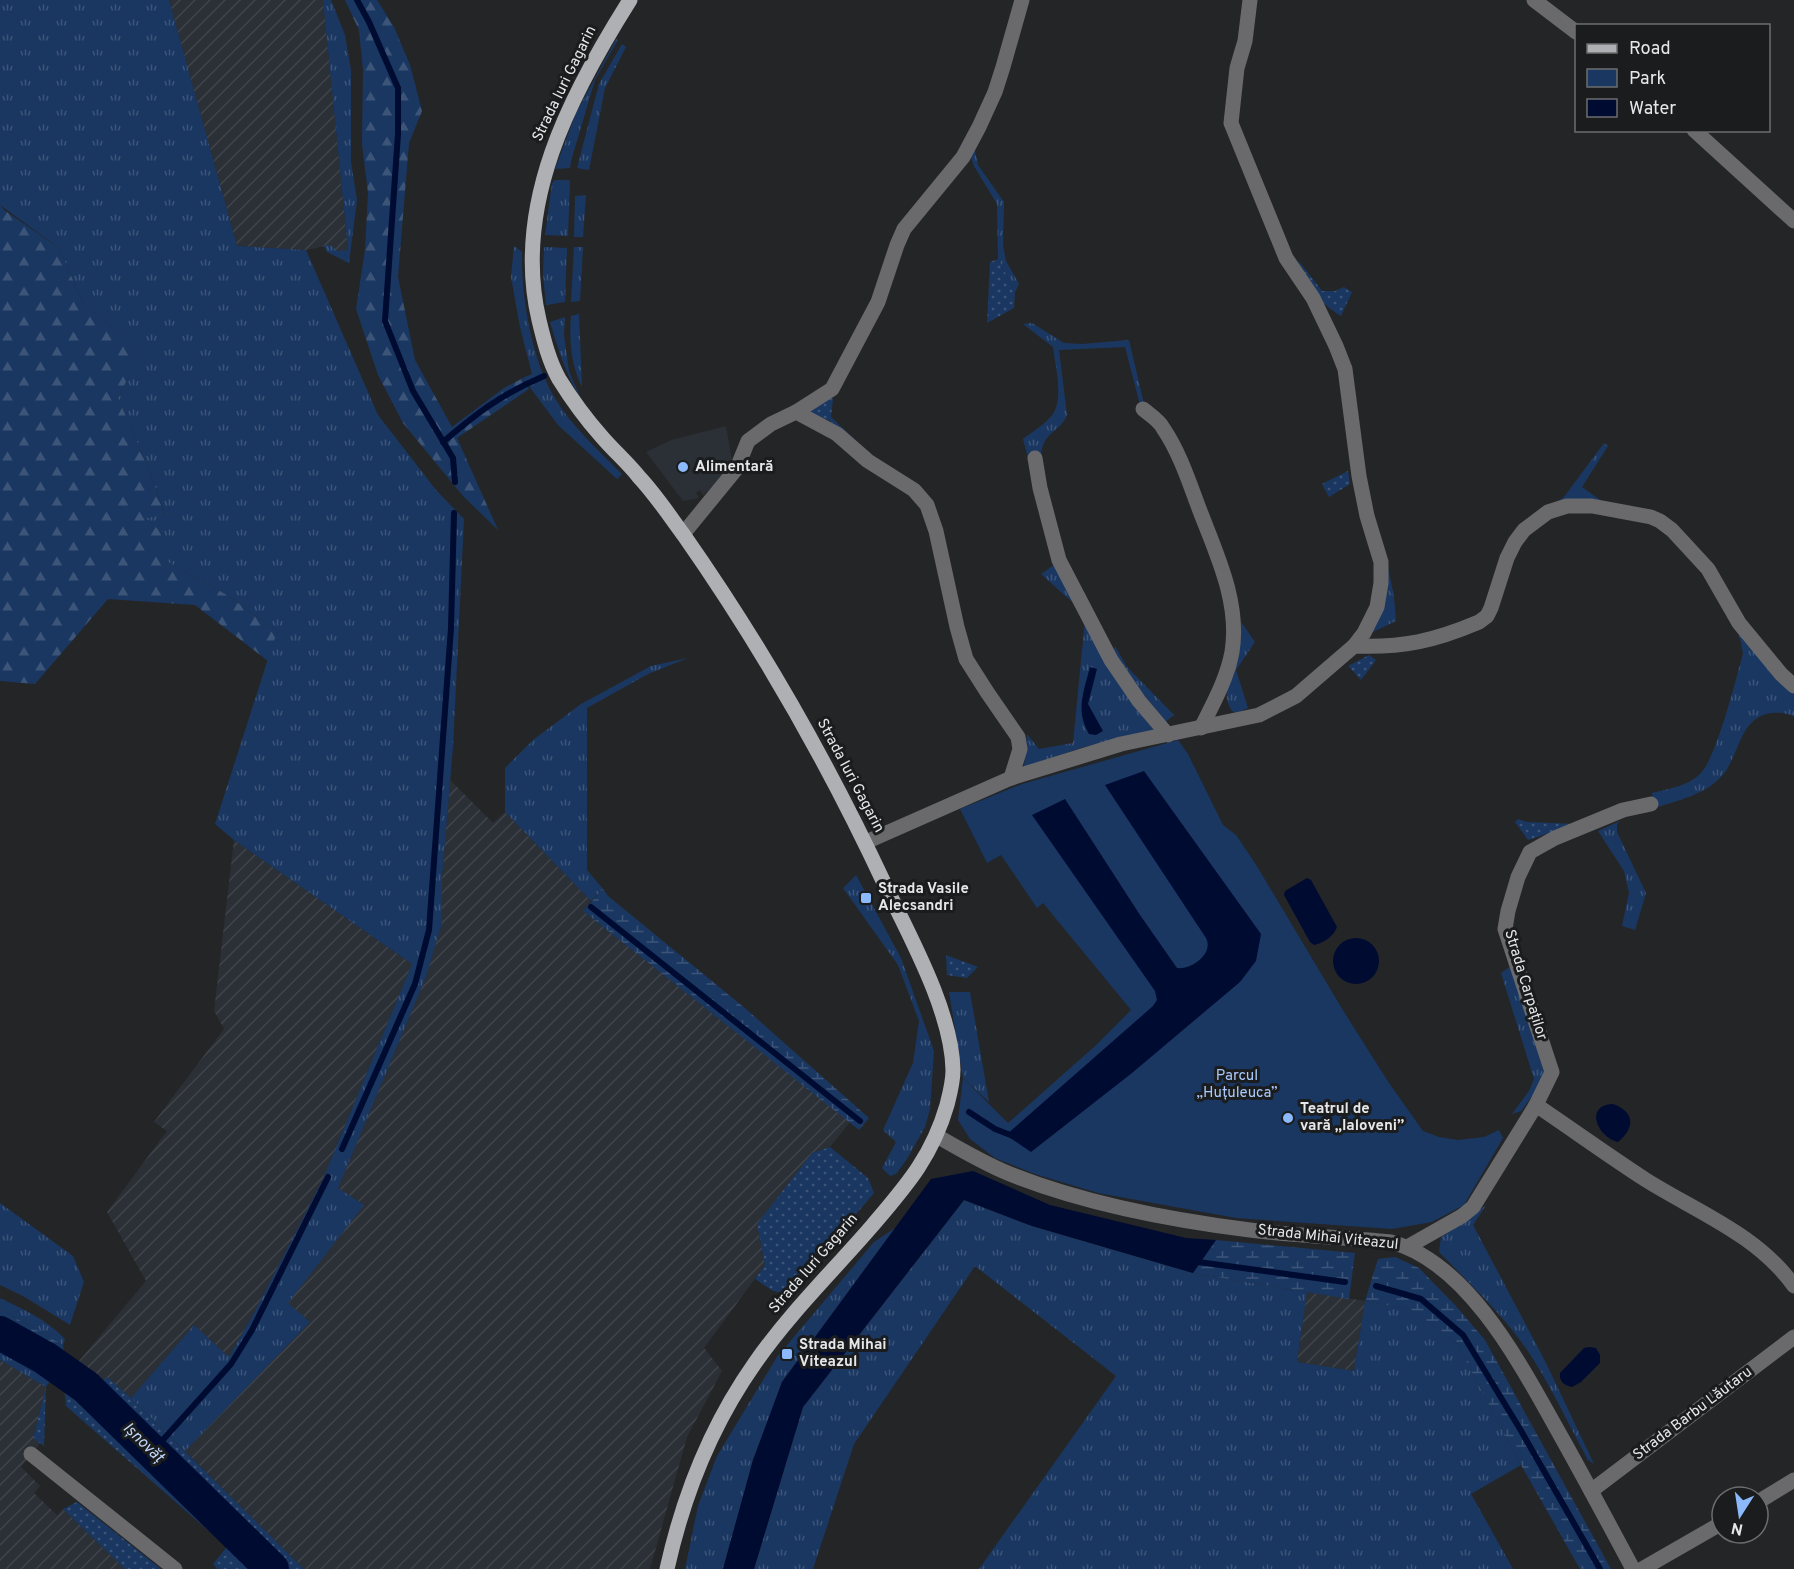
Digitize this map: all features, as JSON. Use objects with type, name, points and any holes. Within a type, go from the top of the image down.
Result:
[{"type":"main road","name":"Strada Iuri Gagarin","points":[[630,0],[559,130],[541,186],[534,232],[532,275],[535,304],[544,342],[557,375],[579,409],[603,439],[639,477],[683,534],[780,686],[831,774],[866,842],[938,1001],[948,1036],[953,1076],[937,1136],[922,1163],[900,1193],[783,1326],[733,1395],[718,1424],[691,1489],[667,1569]]},
{"type":"street","points":[[683,534],[737,468],[748,441],[771,424],[796,412],[832,389],[878,302],[904,229],[963,157],[995,92],[1022,0]]},
{"type":"street","points":[[866,842],[1011,778],[1121,744],[1259,715],[1296,696],[1354,646],[1364,633],[1377,607],[1381,583],[1381,562],[1367,516],[1359,476],[1345,369],[1313,298],[1286,258],[1231,123],[1237,68],[1245,41],[1250,0]]},
{"type":"street","points":[[1534,0],[1575,31]]},
{"type":"street","points":[[1696,132],[1794,221]]},
{"type":"street","points":[[1143,409],[1162,425],[1180,457],[1216,549],[1230,599],[1232,652],[1225,675],[1201,728]]},
{"type":"street","points":[[796,412],[837,434],[868,461],[914,490],[927,505],[936,531],[966,658],[1018,737],[1020,749],[1011,778]]},
{"type":"street","points":[[1035,458],[1040,488],[1059,560],[1111,660],[1139,701],[1168,735]]},
{"type":"street","points":[[1354,646],[1377,647],[1419,643],[1479,622],[1487,616],[1491,608],[1507,558],[1524,530],[1548,512],[1567,506],[1592,506],[1651,517],[1672,530],[1708,568],[1739,623],[1781,674],[1794,686]]},
{"type":"street","name":"Strada Carpaților","points":[[1409,1246],[1462,1216],[1473,1207],[1536,1105],[1552,1072],[1505,929],[1518,877],[1530,852],[1536,847],[1623,810],[1652,804]]},
{"type":"street","points":[[1536,1105],[1648,1181],[1752,1243],[1781,1268],[1794,1286]]},
{"type":"street","name":"Strada Mihai Viteazul","points":[[937,1136],[1011,1174],[1137,1211],[1188,1222],[1253,1231],[1382,1241],[1409,1246],[1425,1255],[1484,1311],[1533,1385],[1633,1569]]},
{"type":"street","name":"Strada Barbu Lăutaru","points":[[1591,1491],[1794,1337]]},
{"type":"street","points":[[31,1454],[175,1569]]},
{"type":"street","points":[[1770,1495],[1794,1480]]},
{"type":"street","points":[[1642,1569],[1710,1530]]},
{"type":"shaded area","points":[[169,0],[323,0],[348,251],[338,251],[330,245],[306,250],[237,246]]},
{"type":"shaded area","points":[[726,426],[732,460],[730,464],[715,484],[703,495],[700,490],[696,493],[699,498],[683,501],[646,452],[671,440]]},
{"type":"shaded area","points":[[450,780],[493,823],[505,812],[591,901],[583,911],[850,1122],[830,1147],[812,1153],[757,1224],[765,1265],[704,1348],[722,1371],[687,1437],[650,1569],[304,1569],[185,1451],[310,1322],[287,1303],[364,1205],[338,1188],[426,977],[442,923],[442,878]]},
{"type":"shaded area","points":[[234,840],[412,964],[322,1181],[229,1357],[194,1325],[131,1398],[107,1378],[104,1382],[79,1361],[146,1281],[107,1212],[167,1131],[154,1122],[224,1029],[214,1011]]},
{"type":"shaded area","points":[[1307,1292],[1365,1301],[1354,1371],[1297,1362]]},
{"type":"shaded area","points":[[0,1360],[46,1387],[33,1437],[40,1443],[21,1467],[40,1486],[34,1493],[57,1515],[63,1509],[125,1569],[0,1569]]},
{"type":"green space","points":[[0,0],[169,0],[237,246],[306,250],[378,415],[436,490],[464,519],[453,747],[442,878],[442,923],[426,977],[338,1188],[364,1205],[288,1303],[310,1322],[185,1451],[131,1398],[194,1325],[229,1357],[322,1181],[412,964],[234,840],[215,824],[277,631],[227,595],[164,560],[164,535],[145,518],[165,514],[148,467],[118,398],[141,352],[83,303],[59,248],[0,205]]},
{"type":"green space","points":[[323,0],[331,0],[345,35],[351,70],[351,162],[357,200],[349,263],[327,252],[324,246],[330,245],[338,251],[348,250]]},
{"type":"green space","points":[[345,0],[377,0],[394,27],[410,65],[422,111],[409,143],[398,277],[415,360],[452,427],[504,388],[523,378],[529,389],[457,438],[498,530],[463,496],[403,423],[378,375],[356,309],[365,250],[368,193],[362,144],[363,70],[359,30]]},
{"type":"green space","points":[[616,39],[618,40],[595,80],[570,168],[555,169],[576,113]]},
{"type":"green space","points":[[622,44],[626,47],[605,88],[589,170],[577,168],[599,84]]},
{"type":"green space","points":[[975,150],[978,165],[1004,202],[1003,245],[1006,261],[1019,284],[1015,292],[998,259],[997,204],[974,166],[970,155]]},
{"type":"green space","points":[[555,180],[570,180],[568,236],[545,235],[552,183]]},
{"type":"green space","points":[[586,195],[583,237],[574,237],[575,196]]},
{"type":"green space","points":[[0,205],[59,248],[83,303],[141,352],[118,398],[148,467],[165,515],[146,518],[164,535],[164,560],[227,595],[277,631],[268,661],[195,605],[108,599],[35,684],[0,681]]},
{"type":"green space","points":[[514,246],[522,252],[523,287],[529,325],[545,379],[568,417],[622,474],[617,479],[558,425],[523,378],[532,374],[511,277]]},
{"type":"green space","points":[[544,247],[567,248],[565,302],[546,305],[543,274]]},
{"type":"green space","points":[[574,247],[583,247],[580,301],[571,302]]},
{"type":"green space","points":[[998,259],[1015,292],[1014,308],[987,323],[990,262]]},
{"type":"green space","points":[[1298,260],[1322,291],[1335,291],[1344,287],[1352,292],[1341,316],[1314,292],[1300,269]]},
{"type":"green space","points":[[579,314],[582,387],[573,362],[570,334],[571,316]]},
{"type":"green space","points":[[565,317],[564,335],[569,371],[581,399],[559,352],[550,322]]},
{"type":"green space","points":[[1032,323],[1064,343],[1082,344],[1129,340],[1144,404],[1140,405],[1125,347],[1059,350],[1067,415],[1060,426],[1044,442],[1041,457],[1028,458],[1023,439],[1050,418],[1058,399],[1053,347],[1023,324]]},
{"type":"green space","points":[[830,398],[833,399],[831,417],[869,453],[869,457],[830,421],[807,411]]},
{"type":"green space","points":[[1604,443],[1608,446],[1582,487],[1603,502],[1577,499],[1558,501],[1564,497]]},
{"type":"green space","points":[[1348,471],[1350,484],[1329,497],[1322,484]]},
{"type":"green space","points":[[1386,557],[1396,621],[1371,633]]},
{"type":"green space","points":[[1054,565],[1080,609],[1041,574]]},
{"type":"green space","points":[[1085,620],[1116,678],[1154,730],[1081,748],[1024,767],[1027,734],[1039,749],[1073,743]]},
{"type":"green space","points":[[1241,622],[1255,642],[1236,670],[1248,708],[1237,713],[1232,711],[1228,703],[1227,690],[1237,656]]},
{"type":"green space","points":[[1733,623],[1794,692],[1794,716],[1786,713],[1771,713],[1760,716],[1746,730],[1721,777],[1690,797],[1654,808],[1652,793],[1677,787],[1694,779],[1705,767],[1712,754],[1743,654],[1740,638]]},
{"type":"green space","points":[[1115,646],[1127,667],[1174,715],[1164,723],[1113,653]]},
{"type":"green space","points":[[1369,655],[1376,660],[1361,680],[1348,666]]},
{"type":"green space","points":[[688,658],[648,674],[587,708],[587,870],[603,889],[591,901],[505,812],[505,768],[533,740],[581,704],[651,666]]},
{"type":"green space","name":"Parcul „Huțuleuca”","points":[[1178,740],[1188,754],[1223,825],[1236,835],[1255,863],[1344,1012],[1423,1131],[1439,1137],[1458,1140],[1484,1137],[1499,1130],[1503,1138],[1464,1205],[1432,1222],[1392,1229],[1236,1218],[1098,1193],[1035,1174],[995,1158],[970,1139],[958,1120],[963,1078],[1008,1123],[1095,1046],[1131,1010],[1043,903],[1037,908],[1001,855],[987,863],[960,809],[1022,784]]},
{"type":"green space","points":[[1518,819],[1527,822],[1577,824],[1528,840],[1515,822]]},
{"type":"green space","points":[[1620,821],[1617,824],[1617,832],[1646,893],[1635,930],[1622,926],[1629,893],[1624,871],[1598,831]]},
{"type":"green space","points":[[856,875],[901,958],[934,1051],[930,1109],[925,1127],[907,1159],[896,1174],[890,1176],[882,1168],[896,1142],[883,1130],[913,1063],[919,1021],[898,965],[843,888]]},
{"type":"green space","points":[[603,889],[608,896],[746,1009],[869,1118],[859,1130],[583,911]]},
{"type":"green space","points":[[946,955],[978,967],[967,978],[947,975]]},
{"type":"green space","points":[[1511,966],[1544,1072],[1537,1090],[1521,1111],[1512,1114],[1529,1091],[1534,1079],[1501,973]]},
{"type":"green space","points":[[949,992],[970,992],[989,1102],[963,1078]]},
{"type":"green space","points":[[830,1147],[868,1178],[874,1193],[788,1294],[773,1291],[755,1279],[765,1265],[757,1224],[812,1153]]},
{"type":"green space","points":[[964,1200],[1032,1226],[1193,1273],[1307,1292],[1297,1362],[1354,1371],[1365,1301],[1411,1310],[1457,1344],[1521,1465],[1471,1494],[1513,1569],[979,1569],[1116,1376],[975,1266],[854,1444],[813,1569],[754,1569],[803,1407]]},
{"type":"green space","points":[[0,1203],[73,1256],[84,1282],[70,1325],[23,1296],[0,1285]]},
{"type":"green space","points":[[1486,1205],[1473,1225],[1545,1361],[1594,1464],[1588,1460],[1548,1384],[1520,1340],[1439,1252],[1441,1237]]},
{"type":"green space","points":[[895,1228],[782,1382],[753,1460],[723,1569],[685,1569],[698,1506],[717,1456],[777,1357],[874,1242]]},
{"type":"green space","points":[[1216,1240],[1355,1253],[1349,1299],[1193,1273]]},
{"type":"green space","points":[[1395,1257],[1419,1268],[1485,1340],[1611,1569],[1580,1569],[1521,1465],[1457,1344],[1411,1310],[1365,1301],[1378,1259]]},
{"type":"green space","points":[[0,1298],[50,1326],[65,1339],[63,1345],[0,1309]]},
{"type":"green space","points":[[0,1309],[63,1345],[64,1354],[54,1375],[0,1344]]},
{"type":"green space","points":[[0,1344],[54,1375],[46,1387],[0,1360]]},
{"type":"green space","points":[[79,1361],[103,1381],[107,1377],[131,1398],[304,1569],[217,1569],[213,1564],[227,1547],[66,1406],[64,1387]]},
{"type":"green space","points":[[46,1387],[44,1446],[33,1438]]},
{"type":"green space","points":[[77,1502],[161,1569],[125,1569],[63,1509]]},
{"type":"water","points":[[1090,667],[1097,669],[1088,704],[1103,731],[1096,735],[1089,734],[1082,717],[1083,692]]},
{"type":"water","points":[[1144,771],[1261,934],[1256,961],[1240,982],[1132,1073],[1031,1152],[1006,1135],[1153,1006],[1157,1000],[1155,991],[1032,815],[1065,799],[1177,968],[1195,963],[1207,949],[1206,938],[1105,785]]},
{"type":"water","points":[[1307,878],[1311,880],[1337,927],[1328,939],[1314,945],[1310,942],[1284,895],[1285,891]]},
{"type":"water","points":[[1356,938],[1372,945],[1379,961],[1372,977],[1356,984],[1340,977],[1333,961],[1340,945]]},
{"type":"water","points":[[1613,1104],[1625,1111],[1630,1121],[1624,1137],[1618,1142],[1604,1134],[1596,1115],[1604,1106]]},
{"type":"water","points":[[973,1171],[1050,1205],[1186,1238],[1216,1240],[1193,1273],[1032,1226],[964,1200],[803,1407],[754,1569],[723,1569],[753,1460],[782,1382],[931,1179]]},
{"type":"water","points":[[1584,1348],[1596,1348],[1600,1355],[1600,1363],[1581,1382],[1572,1387],[1564,1384],[1560,1379],[1560,1373]]},
{"type":"waterway","points":[[357,0],[398,88],[398,134],[385,321],[413,391],[453,458],[455,482]]},
{"type":"waterway","points":[[443,442],[491,404],[544,376]]},
{"type":"waterway","points":[[342,1149],[415,984],[429,930],[451,628],[454,513]]},
{"type":"waterway","points":[[591,907],[860,1121]]},
{"type":"waterway","points":[[969,1112],[995,1129],[1013,1136]]},
{"type":"waterway","points":[[152,1452],[231,1364],[252,1330],[328,1177]]},
{"type":"waterway","points":[[1191,1261],[1345,1282]]},
{"type":"waterway","points":[[1376,1286],[1421,1299],[1463,1335],[1600,1569]]},
{"type":"waterway","name":"Ișnovăț","points":[[0,1333],[45,1358],[86,1387],[272,1569]]},
{"type":"place","name":"Alimentară","points":[[683,467]]},
{"type":"place","name":"Strada Vasile Alecsandri","points":[[866,898]]},
{"type":"place","name":"Teatrul de vară „Ialoveni”","points":[[1288,1118]]},
{"type":"place","name":"Strada Mihai Viteazul","points":[[787,1354]]}]
